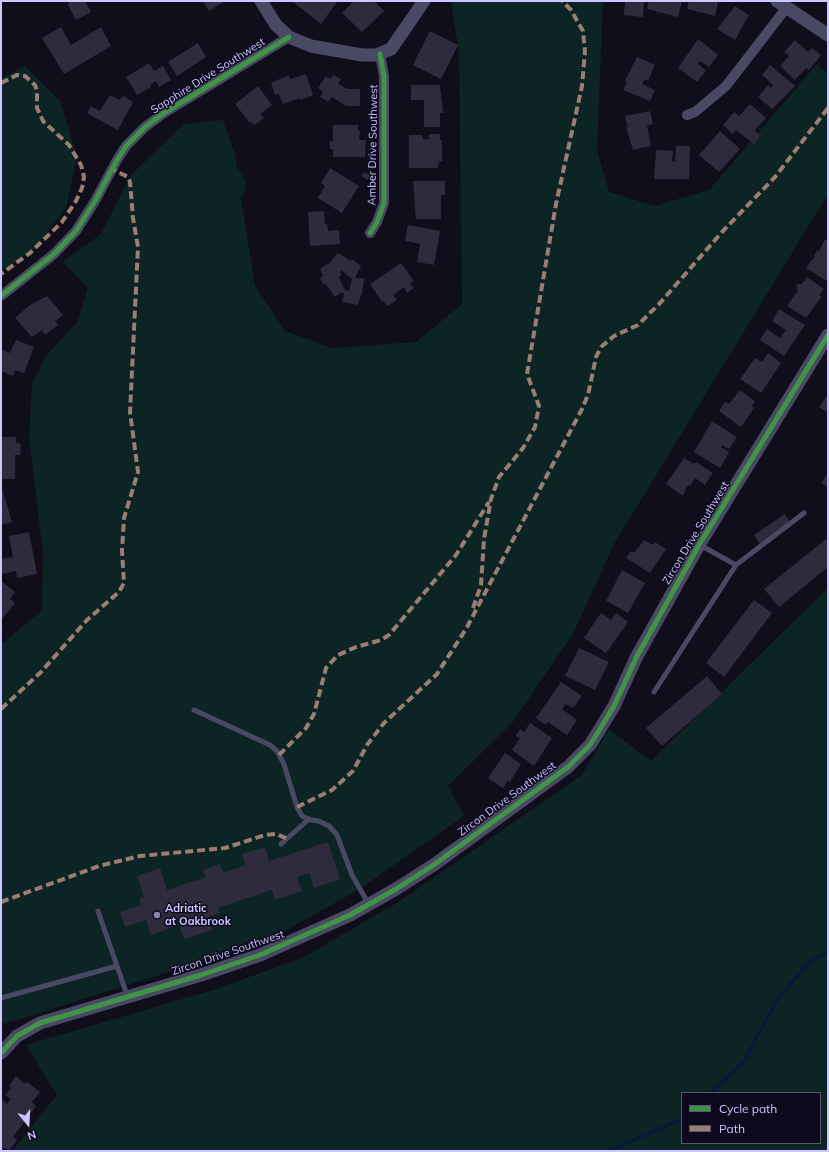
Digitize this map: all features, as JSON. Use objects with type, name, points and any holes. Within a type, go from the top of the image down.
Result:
[{"type":"street","points":[[261,1],[276,25],[289,37],[311,46],[362,55],[380,54],[391,49],[424,1]]},
{"type":"street","points":[[687,115],[695,112],[726,86],[782,4],[828,34]]},
{"type":"street","name":"Sapphire Drive Southwest","points":[[1,296],[54,254],[76,231],[126,146],[145,127],[164,113],[289,37]]},
{"type":"street","name":"Amber Drive Southwest","points":[[370,233],[377,222],[384,203],[384,76],[380,54]]},
{"type":"street","name":"Zircon Drive Southwest","points":[[1,1051],[17,1036],[40,1023],[201,975],[260,955],[350,915],[435,864],[568,767],[584,751],[614,706],[636,658],[699,545],[826,342]]},
{"type":"lane","points":[[654,692],[736,565],[804,513]]},
{"type":"lane","points":[[699,545],[736,565]]},
{"type":"lane","points":[[194,710],[270,745],[277,752],[284,764],[297,807],[302,816],[319,821],[329,826],[337,835],[352,876],[368,904]]},
{"type":"lane","points":[[281,844],[309,819]]},
{"type":"lane","points":[[98,910],[127,996]]},
{"type":"lane","points":[[1,998],[117,966]]},
{"type":"green space","points":[[454,1],[603,1],[597,150],[609,192],[655,206],[709,190],[817,64],[828,74],[828,194],[614,544],[574,632],[512,723],[448,786],[464,816],[358,890],[267,941],[4,1024],[1,1022],[1,644],[42,611],[43,552],[29,437],[32,383],[46,356],[77,322],[88,288],[63,262],[101,234],[131,175],[184,124],[223,120],[235,155],[237,167],[243,175],[246,183],[245,190],[241,198],[255,286],[285,331],[332,348],[416,342],[462,304],[459,50],[451,4]]},
{"type":"green space","points":[[25,66],[60,101],[77,156],[66,208],[34,249],[1,271],[1,79]]},
{"type":"green space","points":[[828,588],[828,1151],[12,1151],[57,1095],[26,1045],[213,990],[302,958],[400,901],[582,775],[609,729],[651,761]]},
{"type":"building","points":[[70,1],[85,1],[91,12],[76,20],[68,5]]},
{"type":"building","points":[[203,1],[225,1],[209,11]]},
{"type":"building","points":[[292,1],[335,1],[337,2],[321,24]]},
{"type":"building","points":[[354,1],[374,1],[384,11],[362,32],[342,13]]},
{"type":"building","points":[[625,1],[644,1],[643,17],[624,15]]},
{"type":"building","points":[[649,1],[682,1],[678,17],[647,9]]},
{"type":"building","points":[[689,1],[718,1],[715,16],[687,9]]},
{"type":"building","points":[[735,6],[749,15],[735,40],[717,29]]},
{"type":"building","points":[[61,27],[71,45],[101,27],[111,46],[64,74],[42,38]]},
{"type":"building","points":[[430,31],[458,45],[441,79],[413,65]]},
{"type":"building","points":[[698,39],[718,55],[709,67],[700,61],[698,64],[706,71],[697,82],[678,68]]},
{"type":"building","points":[[795,40],[808,52],[812,48],[821,55],[809,70],[806,68],[795,80],[780,66],[789,56],[784,52]]},
{"type":"building","points":[[198,43],[206,57],[177,76],[168,62]]},
{"type":"building","points":[[637,57],[655,65],[648,81],[645,79],[642,84],[655,90],[650,101],[623,90],[627,82],[625,81]]},
{"type":"building","points":[[149,63],[154,71],[163,66],[171,80],[159,87],[156,81],[150,85],[151,87],[137,95],[126,77]]},
{"type":"building","points":[[770,65],[795,86],[772,109],[758,97],[768,85],[771,88],[773,85],[762,75]]},
{"type":"building","points":[[306,74],[313,95],[301,100],[300,98],[283,104],[279,94],[275,95],[271,83],[289,75],[290,79]]},
{"type":"building","points":[[333,75],[341,79],[338,84],[348,89],[360,89],[360,106],[346,106],[332,97],[328,102],[320,97],[323,92],[318,88],[326,76],[331,79]]},
{"type":"building","points":[[411,85],[440,85],[443,113],[440,113],[440,127],[424,127],[424,100],[411,100]]},
{"type":"building","points":[[258,86],[272,105],[260,114],[264,118],[254,125],[251,122],[250,123],[235,104]]},
{"type":"building","points":[[110,95],[120,100],[123,96],[133,102],[118,130],[87,113],[91,106],[100,111]]},
{"type":"building","points":[[750,104],[766,118],[755,130],[760,136],[754,144],[736,130],[733,134],[723,125],[734,112],[739,116]]},
{"type":"building","points":[[650,111],[653,124],[647,126],[651,146],[633,150],[626,127],[628,127],[625,116]]},
{"type":"building","points":[[333,125],[358,125],[358,131],[360,131],[359,140],[366,140],[365,157],[333,157],[333,149],[330,149],[330,141],[333,141]]},
{"type":"building","points":[[720,131],[740,149],[719,172],[699,155]]},
{"type":"building","points":[[429,134],[440,134],[440,140],[442,140],[442,161],[439,161],[438,168],[409,168],[409,135],[422,135],[423,139],[429,139]]},
{"type":"building","points":[[676,146],[690,146],[689,179],[654,179],[656,150],[673,151],[672,161],[675,162]]},
{"type":"building","points":[[330,168],[359,186],[342,213],[318,198],[325,186],[321,183]]},
{"type":"building","points":[[364,172],[371,175],[368,180],[361,176]]},
{"type":"building","points":[[413,181],[445,181],[445,195],[441,195],[441,219],[416,219]]},
{"type":"building","points":[[324,211],[325,224],[327,224],[328,231],[339,230],[340,244],[310,246],[308,212]]},
{"type":"building","points":[[408,225],[440,231],[434,265],[417,262],[420,244],[405,241]]},
{"type":"building","points":[[825,239],[828,241],[827,281],[806,268],[815,257],[814,256],[817,250],[819,251]]},
{"type":"building","points":[[338,253],[351,261],[352,259],[361,266],[355,278],[364,278],[362,295],[361,294],[358,305],[342,302],[344,294],[342,292],[335,297],[326,284],[324,285],[320,278],[323,276],[320,269],[327,264],[328,265]],"holes":[[[341,270],[352,279],[349,291],[345,290],[339,278],[342,274],[340,273]]]},
{"type":"building","points":[[401,263],[414,281],[410,283],[414,288],[407,293],[404,287],[393,295],[397,300],[387,306],[384,301],[382,302],[370,284]]},
{"type":"building","points":[[807,277],[824,289],[819,295],[822,296],[806,318],[787,306],[798,290],[796,287],[798,284],[802,284]]},
{"type":"building","points":[[47,296],[63,315],[55,321],[58,325],[45,335],[42,330],[32,337],[15,318],[30,305]]},
{"type":"building","points":[[779,309],[805,325],[784,356],[760,340],[767,329],[780,338],[786,330],[772,321]]},
{"type":"building","points":[[16,340],[34,347],[24,373],[15,370],[13,376],[1,371],[1,349],[10,353]]},
{"type":"building","points":[[768,353],[781,363],[761,393],[740,379],[755,358],[762,362]]},
{"type":"building","points":[[740,390],[755,401],[752,406],[754,408],[741,427],[719,411],[725,402],[729,404]]},
{"type":"building","points":[[828,394],[828,413],[819,407]]},
{"type":"building","points":[[712,421],[737,437],[729,449],[722,445],[721,447],[729,452],[720,468],[694,452]]},
{"type":"building","points":[[1,437],[16,437],[16,443],[21,444],[20,455],[15,455],[15,479],[1,479]]},
{"type":"building","points":[[684,458],[694,464],[696,462],[713,473],[705,485],[695,478],[691,485],[687,486],[683,496],[666,484]]},
{"type":"building","points":[[828,473],[828,487],[821,483]]},
{"type":"building","points":[[2,488],[12,522],[1,525],[1,489]]},
{"type":"building","points":[[785,514],[790,522],[760,544],[754,535]]},
{"type":"building","points":[[29,532],[37,574],[17,578],[16,571],[1,574],[1,559],[13,557],[9,536]]},
{"type":"building","points":[[826,539],[828,541],[828,567],[779,607],[764,589]]},
{"type":"building","points":[[644,540],[653,545],[655,542],[666,549],[650,573],[626,558],[631,551],[634,553]]},
{"type":"building","points":[[622,570],[645,583],[628,613],[606,601]]},
{"type":"building","points":[[1,581],[15,592],[10,599],[15,603],[1,620]]},
{"type":"building","points":[[754,600],[772,613],[724,677],[706,663]]},
{"type":"building","points":[[601,613],[611,620],[616,613],[628,622],[606,653],[584,638]]},
{"type":"building","points":[[579,648],[609,662],[595,690],[565,676]]},
{"type":"building","points":[[707,676],[722,694],[662,746],[646,728]]},
{"type":"building","points":[[561,682],[582,696],[573,708],[566,704],[562,709],[577,720],[567,735],[548,722],[546,725],[536,718]]},
{"type":"building","points":[[530,723],[552,738],[534,766],[512,750],[520,738],[516,736],[520,729],[524,732]]},
{"type":"building","points":[[505,753],[521,764],[510,782],[508,780],[503,788],[488,778]]},
{"type":"building","points":[[328,842],[340,879],[314,888],[309,873],[297,877],[302,891],[275,900],[272,890],[218,908],[220,913],[208,917],[212,930],[184,939],[178,921],[172,924],[173,927],[151,935],[146,920],[125,927],[120,912],[141,905],[139,899],[144,897],[137,876],[160,868],[167,890],[206,877],[203,870],[220,864],[223,873],[246,865],[242,854],[265,847],[269,861]]},
{"type":"building","points":[[16,1076],[25,1084],[27,1082],[40,1092],[32,1102],[36,1106],[13,1137],[17,1140],[9,1151],[4,1148],[1,1151],[1,1102],[3,1100],[7,1104],[11,1099],[5,1095],[11,1088],[9,1086]]},
{"type":"waterway","points":[[712,1092],[744,1061],[777,1000],[810,961],[828,952]]},
{"type":"waterway","points":[[609,1151],[681,1119]]},
{"type":"marked path","points":[[473,608],[481,585],[484,539],[491,499],[499,477],[523,448],[535,427],[539,406],[527,374],[556,204],[582,86],[585,52],[583,31],[571,10],[562,1]]},
{"type":"marked path","points":[[1,83],[17,75],[25,76],[35,85],[37,91],[37,108],[43,121],[69,145],[81,165],[84,177],[82,188],[76,201],[62,222],[30,253],[1,274]]},
{"type":"marked path","points":[[297,807],[332,790],[353,771],[367,745],[384,723],[437,674],[466,629],[582,409],[588,395],[596,357],[601,347],[614,336],[638,325],[660,303],[722,232],[775,177],[828,108]]},
{"type":"marked path","points":[[1,709],[41,672],[87,620],[119,592],[124,583],[122,551],[124,518],[138,472],[130,412],[138,247],[133,218],[130,182],[128,177],[112,169]]},
{"type":"marked path","points":[[279,755],[306,728],[314,714],[326,668],[338,655],[356,647],[381,640],[389,635],[456,555],[489,502]]},
{"type":"marked path","points":[[1,902],[99,866],[140,856],[225,848],[265,835],[276,834],[288,839]]},
{"type":"cycle path","points":[[1,296],[54,254],[76,231],[126,146],[145,127],[164,113],[289,37]]},
{"type":"cycle path","points":[[370,233],[377,222],[384,203],[384,76],[380,54]]},
{"type":"cycle path","points":[[1,1053],[17,1036],[40,1023],[201,975],[260,955],[350,915],[396,889],[435,864],[568,767],[590,745],[614,706],[636,658],[699,545],[828,335]]},
{"type":"place","name":"Adriatic at Oakbrook","points":[[157,915]]}]
